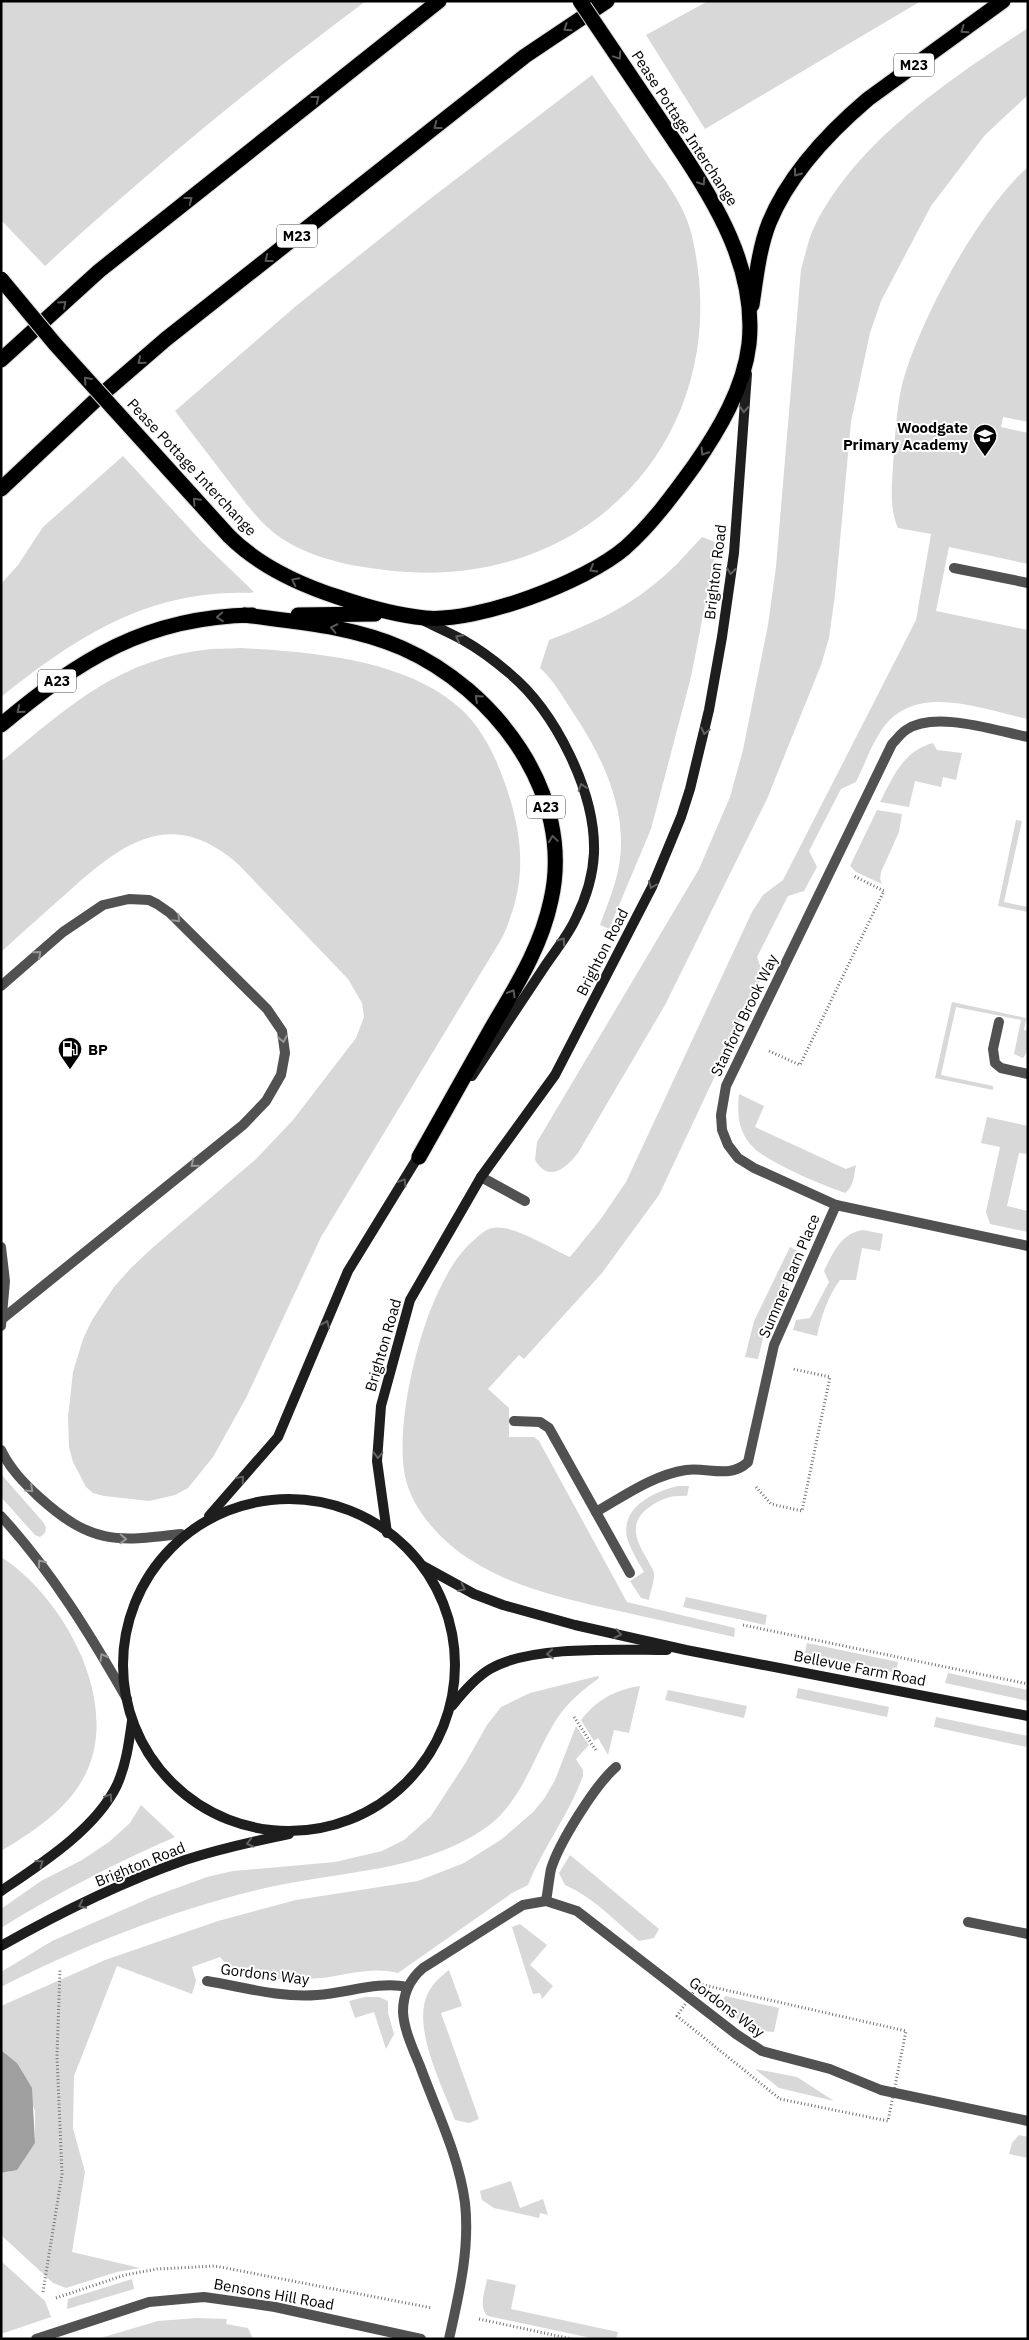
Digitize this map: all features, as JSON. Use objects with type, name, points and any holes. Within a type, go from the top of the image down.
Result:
[{"type":"highway","points":[[1,360],[99,271],[440,1]]},
{"type":"highway","name":"Pease Pottage Interchange","points":[[1,279],[55,344],[230,536],[258,559],[289,578],[316,590],[391,613],[441,618],[465,615],[535,595],[578,578],[623,550],[665,506],[709,443],[737,389],[749,343],[746,296],[728,230],[709,192],[580,1]]},
{"type":"highway","name":"M23","points":[[1,489],[100,396],[166,339],[525,56],[607,1]]},
{"type":"highway","name":"M23","points":[[749,326],[764,242],[776,207],[796,174],[829,136],[868,99],[1004,1]]},
{"type":"highway","name":"A23","points":[[1,725],[60,678],[138,635],[194,619],[244,615],[391,613]]},
{"type":"highway","name":"A23","points":[[244,615],[327,627],[369,637],[401,648],[434,665],[466,688],[504,725],[526,758],[544,800],[550,823],[555,858],[551,901],[542,932],[520,979],[419,1156]]},
{"type":"street","name":"Brighton Road","points":[[387,1533],[377,1461],[381,1406],[410,1300],[481,1177],[555,1075],[652,888],[681,817],[699,757],[722,637],[734,553],[749,343]]},
{"type":"street","points":[[954,568],[1028,583]]},
{"type":"street","points":[[209,1516],[278,1438],[348,1271],[419,1156],[572,927],[590,878],[594,839],[590,814],[574,767],[550,722],[534,699],[510,674],[479,650],[418,616]]},
{"type":"street","name":"Stanford Brook Way","points":[[1028,737],[956,722],[928,722],[907,729],[892,744],[726,1086],[722,1102],[722,1130],[728,1145],[738,1158],[754,1168],[836,1205],[1028,1246]]},
{"type":"street","points":[[1,986],[63,932],[90,912],[115,901],[149,900],[170,912],[267,1009],[282,1031],[285,1041],[284,1064],[275,1088],[243,1125],[2,1322]]},
{"type":"street","points":[[999,1022],[993,1049],[995,1063],[1001,1068],[1028,1074]]},
{"type":"street","points":[[481,1177],[525,1201]]},
{"type":"street","name":"Summer Barn Place","points":[[740,1469],[748,1462],[752,1451],[770,1364],[781,1327],[836,1205]]},
{"type":"street","points":[[1,1247],[5,1281],[2,1322]]},
{"type":"street","points":[[514,1421],[540,1422],[549,1428],[630,1573]]},
{"type":"street","points":[[1,1450],[15,1473],[26,1486],[62,1518],[76,1526],[92,1533],[120,1539],[181,1534]]},
{"type":"street","points":[[596,1512],[664,1475],[687,1470],[728,1471],[740,1469]]},
{"type":"street","points":[[280,1501],[300,1501],[337,1508],[369,1521],[387,1533],[420,1564],[432,1582],[445,1608],[454,1643],[456,1678],[450,1709],[428,1762],[420,1775],[398,1796],[367,1816],[349,1824],[315,1831],[298,1832],[244,1821],[212,1807],[196,1797],[166,1772],[150,1754],[138,1734],[127,1699],[124,1672],[131,1604],[153,1560],[181,1534],[209,1516],[241,1504],[280,1501]]},
{"type":"street","points":[[1,1516],[38,1559],[70,1602],[127,1699]]},
{"type":"street","name":"Bellevue Farm Road","points":[[420,1564],[465,1590],[503,1605],[575,1625],[686,1650],[1028,1716]]},
{"type":"street","name":"Bellevue Farm Road","points":[[450,1709],[479,1676],[491,1668],[512,1660],[568,1652],[686,1650]]},
{"type":"street","points":[[1,1891],[55,1852],[77,1833],[108,1800],[124,1765],[132,1718]]},
{"type":"street","points":[[449,2339],[466,2257],[465,2205],[462,2185],[451,2148],[406,2026],[403,2006],[408,1987],[416,1974],[431,1962],[524,1905],[546,1900],[552,1869],[558,1852],[592,1792],[613,1770]]},
{"type":"street","name":"Brighton Road","points":[[1,1946],[66,1912],[159,1870],[216,1851],[298,1832]]},
{"type":"street","name":"Gordons Way","points":[[546,1900],[577,1911],[736,2034],[762,2051],[830,2069],[881,2090],[1028,2121]]},
{"type":"street","points":[[968,1922],[1028,1934]]},
{"type":"street","name":"Gordons Way","points":[[207,1981],[296,1995],[317,1995],[386,1984],[408,1987]]},
{"type":"street","name":"Bensons Hill Road","points":[[36,2339],[149,2302],[204,2297],[275,2307],[421,2339]]},
{"type":"path","points":[[748,1041],[800,1065],[884,891],[833,866]]},
{"type":"path","points":[[740,1469],[771,1504],[802,1511],[830,1377],[770,1364]]},
{"type":"path","points":[[743,1625],[1028,1684]]},
{"type":"path","points":[[574,1717],[613,1770]]},
{"type":"path","points":[[43,2292],[62,2174],[57,2056],[60,1969]]},
{"type":"shaded area","points":[[1,1],[366,1],[202,129],[45,266],[1,220]]},
{"type":"shaded area","points":[[708,1],[921,1],[705,129],[646,35]]},
{"type":"shaded area","points":[[1028,28],[1028,95],[985,135],[931,206],[881,301],[870,333],[851,422],[835,595],[829,638],[821,665],[767,799],[665,1005],[578,1153],[568,1164],[557,1171],[546,1171],[535,1160],[537,1142],[699,869],[730,797],[743,750],[768,625],[776,567],[801,269],[812,232],[830,200],[852,170],[877,142],[935,92]]},
{"type":"shaded area","points":[[592,75],[679,202],[691,232],[700,302],[694,367],[673,426],[640,478],[595,520],[540,551],[477,569],[407,572],[375,569],[326,559],[281,538],[254,513],[175,411],[296,306],[426,202]]},
{"type":"shaded area","points":[[1028,167],[1028,422],[1003,417],[1001,427],[1028,433],[1028,564],[949,547],[936,611],[1028,630],[1028,719],[973,706],[935,702],[917,705],[900,712],[881,730],[856,782],[841,789],[809,851],[817,867],[804,891],[788,896],[757,957],[763,974],[659,1195],[602,1273],[524,1359],[519,1355],[488,1389],[509,1408],[509,1437],[534,1437],[539,1441],[627,1602],[735,1628],[734,1637],[576,1601],[534,1589],[473,1562],[455,1549],[438,1534],[417,1507],[408,1487],[403,1450],[404,1420],[417,1350],[428,1316],[442,1285],[457,1259],[485,1231],[501,1228],[521,1233],[570,1257],[600,1220],[626,1182],[752,912],[763,895],[783,880],[916,620],[931,534],[898,528],[893,513],[893,465],[901,389],[920,334],[952,270],[970,239],[990,211],[1009,186]]},
{"type":"shaded area","points":[[123,456],[202,542],[254,592],[213,594],[179,599],[116,621],[87,636],[58,655],[1,697],[1,584],[18,565],[43,527]]},
{"type":"shaded area","points":[[702,537],[717,543],[691,677],[651,829],[609,929],[600,925],[617,875],[621,833],[613,792],[606,772],[587,735],[555,685],[540,668],[549,640],[603,617],[640,595],[666,575]]},
{"type":"shaded area","points":[[241,648],[327,656],[357,661],[386,669],[413,679],[439,692],[461,709],[486,740],[498,764],[511,802],[519,838],[520,871],[518,887],[515,904],[502,938],[321,1237],[246,1398],[213,1457],[188,1488],[175,1495],[149,1501],[104,1496],[93,1493],[86,1487],[73,1462],[69,1447],[68,1417],[73,1372],[83,1339],[92,1320],[114,1287],[130,1269],[256,1159],[293,1120],[356,1038],[364,1017],[362,1003],[348,979],[239,865],[215,847],[192,837],[170,834],[148,838],[128,846],[87,875],[1,952],[1,762],[71,706],[118,676],[172,656],[208,649]]},
{"type":"shaded area","points":[[933,743],[937,750],[962,753],[956,780],[943,777],[941,787],[915,781],[909,807],[880,802],[895,774],[906,759],[914,752]]},
{"type":"shaded area","points":[[877,810],[902,814],[899,832],[881,872],[880,879],[882,884],[856,872],[850,866]]},
{"type":"shaded area","points":[[1016,820],[1022,821],[1004,902],[1028,907],[1028,912],[998,906]]},
{"type":"shaded area","points":[[952,1002],[1026,1018],[1024,1030],[1028,1031],[1028,1045],[1023,1058],[1014,1054],[1021,1020],[956,1007],[941,1075],[993,1086],[993,1090],[935,1078]]},
{"type":"shaded area","points":[[739,1094],[764,1106],[755,1127],[846,1169],[856,1165],[850,1188],[845,1193],[824,1185],[777,1163],[756,1150],[743,1133],[738,1109]]},
{"type":"shaded area","points":[[987,1117],[1028,1126],[1028,1154],[1019,1153],[1007,1206],[1028,1211],[1028,1232],[990,1224],[986,1212],[1000,1147],[981,1143]]},
{"type":"shaded area","points":[[863,1230],[883,1234],[880,1251],[862,1248],[856,1280],[840,1280],[826,1307],[817,1336],[793,1330],[796,1320],[810,1318],[829,1282],[824,1271],[839,1245],[849,1235]]},
{"type":"shaded area","points":[[790,1247],[802,1253],[764,1334],[758,1359],[745,1357],[754,1321]]},
{"type":"shaded area","points":[[1,1474],[43,1522],[46,1527],[45,1533],[40,1537],[35,1535],[1,1497]]},
{"type":"shaded area","points":[[678,1486],[689,1486],[687,1496],[677,1496],[655,1503],[644,1512],[636,1524],[639,1544],[654,1573],[649,1600],[641,1598],[630,1581],[644,1572],[628,1541],[626,1530],[628,1520],[633,1511],[648,1498]]},
{"type":"shaded area","points":[[1,1557],[24,1575],[46,1598],[65,1625],[80,1654],[91,1685],[96,1716],[95,1747],[85,1775],[78,1787],[49,1819],[1,1851]]},
{"type":"shaded area","points":[[686,1597],[767,1615],[765,1625],[683,1607]]},
{"type":"shaded area","points":[[807,1643],[898,1662],[896,1673],[805,1653]]},
{"type":"shaded area","points":[[948,1673],[1028,1690],[1028,1701],[945,1683]]},
{"type":"shaded area","points":[[598,1676],[599,1678],[577,1696],[558,1717],[526,1779],[507,1807],[481,1831],[457,1845],[405,1863],[270,1887],[202,1905],[99,1942],[32,1971],[1,1987],[1,1972],[52,1941],[152,1897],[207,1877],[233,1871],[335,1862],[382,1851],[404,1840],[431,1816],[466,1762],[487,1725],[501,1707],[530,1693]]},
{"type":"shaded area","points":[[640,1686],[629,1733],[614,1730],[608,1755],[598,1738],[594,1741],[581,1720],[593,1707],[607,1697],[622,1690]]},
{"type":"shaded area","points":[[798,1688],[889,1707],[887,1717],[796,1698]]},
{"type":"shaded area","points":[[668,1690],[747,1706],[744,1718],[665,1700]]},
{"type":"shaded area","points":[[936,1717],[1028,1736],[1026,1747],[934,1727]]},
{"type":"shaded area","points":[[576,1726],[589,1745],[576,1759],[583,1770],[583,1776],[571,1804],[541,1857],[528,1885],[512,1893],[398,1973],[379,1970],[321,1978],[276,1979],[232,1971],[220,1957],[192,1967],[196,1981],[192,1994],[117,1966],[74,2076],[73,2128],[85,2172],[72,2252],[140,2268],[117,2272],[66,2288],[53,2283],[1,2235],[1,2173],[9,2172],[35,2143],[35,2111],[17,2063],[1,2050],[1,2006],[105,1960],[218,1921],[296,1900],[418,1881],[464,1863],[502,1839],[533,1812],[544,1799],[555,1780]]},
{"type":"shaded area","points":[[141,1805],[175,1837],[86,1879],[1,1928],[1,1909],[41,1881],[82,1860],[109,1842],[130,1823]]},
{"type":"shaded area","points":[[570,1855],[659,1929],[654,1938],[639,1941],[585,1896],[565,1885],[559,1873]]},
{"type":"shaded area","points":[[520,1924],[547,1945],[530,1965],[553,1986],[542,1999],[540,1993],[533,1994],[512,1927]]},
{"type":"shaded area","points":[[449,1970],[462,2006],[441,2013],[479,2119],[469,2123],[455,2120],[431,2057],[423,2023],[424,2007],[428,1993],[437,1980]]},
{"type":"shaded area","points":[[725,1996],[779,2008],[774,2032],[751,2027],[732,2015],[720,2005]]},
{"type":"shaded area","points":[[365,1997],[379,1997],[388,2001],[388,2013],[394,2034],[386,2049],[374,2012],[355,2018],[349,2001]]},
{"type":"shaded area","points":[[1,2050],[17,2063],[32,2088],[35,2143],[17,2170],[1,2173]]},
{"type":"shaded area","points":[[755,2069],[797,2077],[834,2101],[779,2088]]},
{"type":"shaded area","points":[[1019,2135],[1028,2137],[1028,2158],[1009,2154],[1012,2143]]},
{"type":"shaded area","points":[[511,2181],[520,2208],[543,2199],[548,2215],[540,2213],[539,2218],[494,2208],[482,2200],[480,2191]]},
{"type":"shaded area","points":[[1,2261],[45,2301],[51,2317],[1,2334]]},
{"type":"shaded area","points":[[132,2279],[134,2289],[67,2309],[68,2299]]},
{"type":"shaded area","points":[[487,2279],[516,2285],[511,2309],[618,2332],[616,2339],[596,2339],[488,2316],[483,2309]]},
{"type":"shaded area","points":[[197,2318],[227,2319],[226,2324],[248,2328],[253,2339],[97,2339],[158,2321]]},
{"type":"place","name":"Woodgate Primary Academy","points":[[985,457]]},
{"type":"place","name":"BP","points":[[70,1070]]}]
